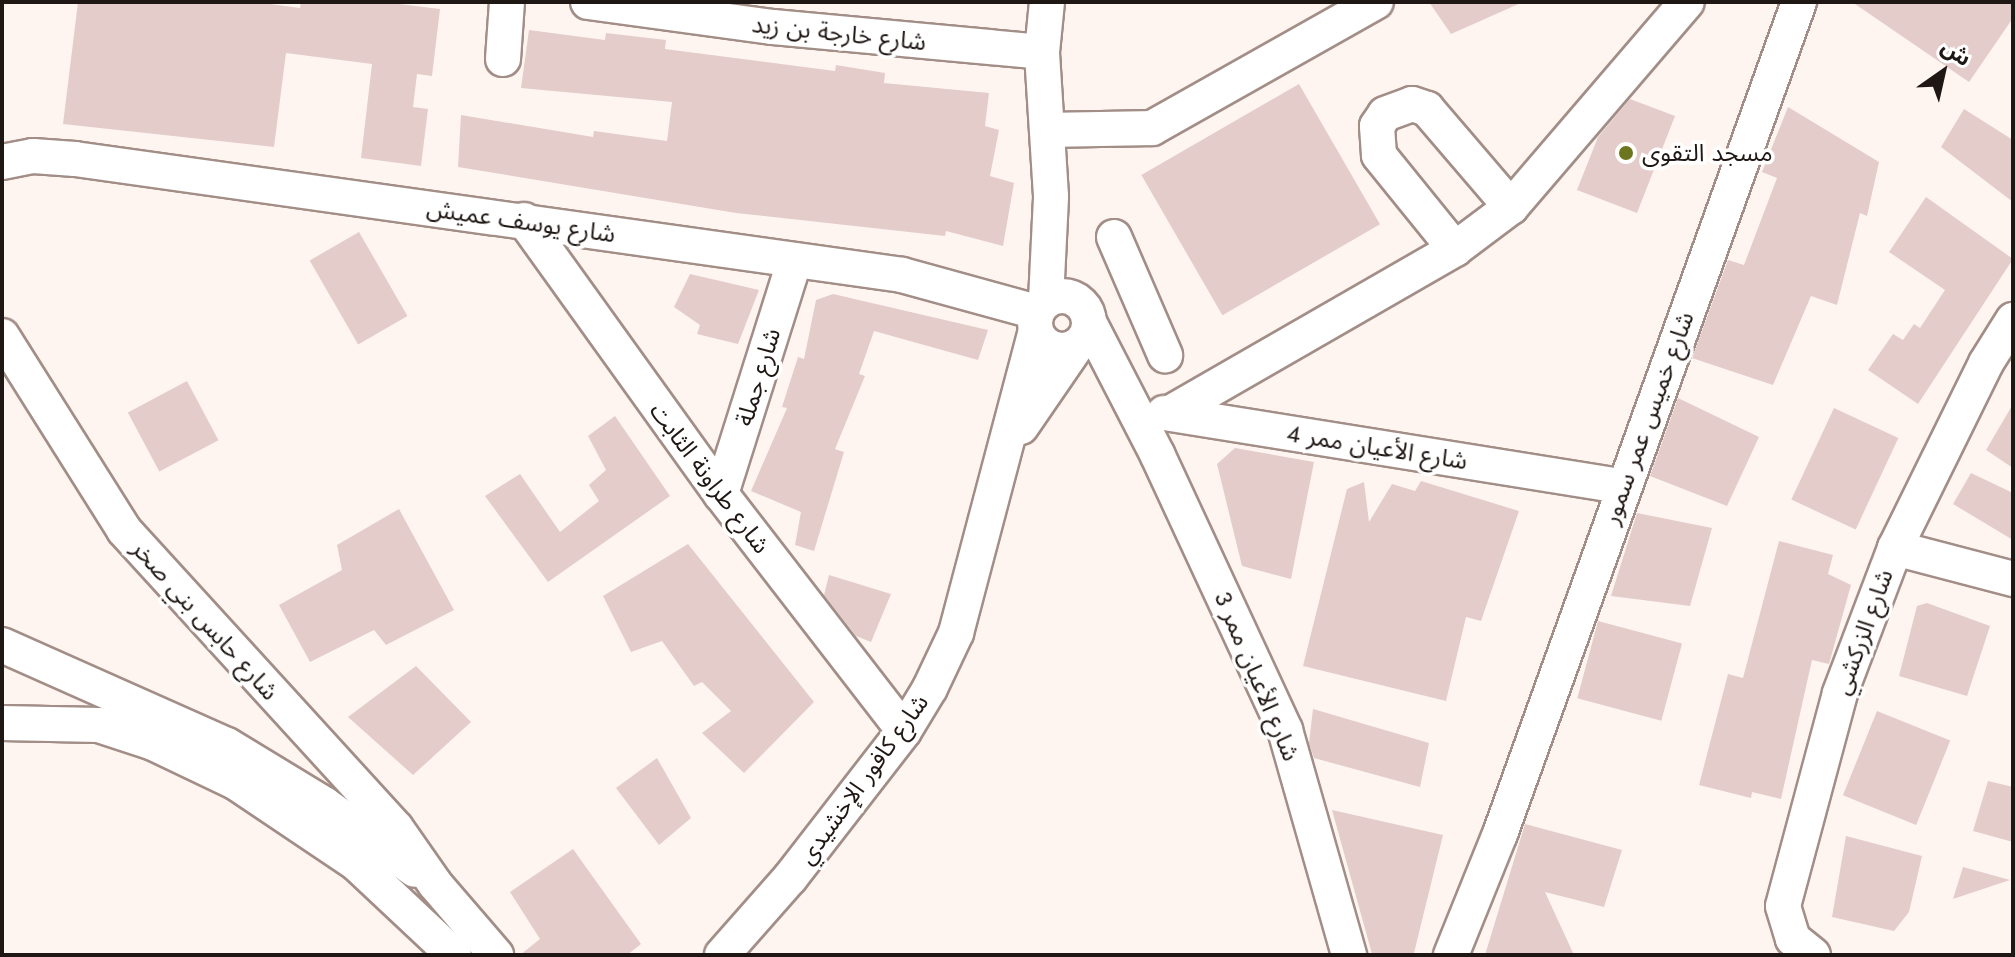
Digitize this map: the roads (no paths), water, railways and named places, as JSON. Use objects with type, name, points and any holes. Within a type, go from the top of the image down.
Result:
[{"type":"street","points":[[503,59],[507,2]]},
{"type":"street","name":"شارع خارجة بن زيد","points":[[588,2],[773,27],[1042,52]]},
{"type":"street","points":[[1047,2],[1042,52],[1051,196],[1064,320],[1134,283]]},
{"type":"street","points":[[1048,130],[1152,128],[1376,2]]},
{"type":"street","points":[[1170,413],[1455,249],[1511,207],[1687,2]]},
{"type":"street","name":"شارع خميس عمر سمور","points":[[1451,955],[1500,834],[1622,486],[1799,2]]},
{"type":"street","points":[[1455,249],[1379,155],[1375,141],[1385,114],[1412,104],[1427,109],[1511,207]]},
{"type":"street","name":"شارع يوسف عميش","points":[[2,162],[33,156],[75,159],[902,275],[1064,320]]},
{"type":"street","name":"شارع طراونة الثابت","points":[[524,220],[721,494],[904,731]]},
{"type":"street","points":[[1114,237],[1165,355]]},
{"type":"street","name":"شارع جملة","points":[[721,494],[795,260]]},
{"type":"street","name":"شارع الأعيان ممر 3","points":[[1064,320],[1132,410],[1285,730],[1349,955]]},
{"type":"street","name":"شارع كافور الإخشيدي","points":[[722,955],[790,878],[904,731],[956,633],[1010,443],[1064,320]]},
{"type":"street","name":"شارع الزركشي","points":[[1813,955],[1793,939],[1783,906],[1840,693],[1895,548],[1966,401],[2013,320]]},
{"type":"street","name":"شارع حابس بني صخر","points":[[2,336],[124,530],[396,828],[435,884],[496,955]]},
{"type":"street","name":"شارع الأعيان ممر 4","points":[[1132,410],[1170,413],[1622,486]]},
{"type":"street","points":[[1895,548],[2013,579]]},
{"type":"street","name":"شارع حابس بني صخر","points":[[2,645],[237,751],[324,804],[435,884]]},
{"type":"street","points":[[2,723],[99,725],[153,743],[235,782],[357,864],[454,955]]},
{"type":"street","name":"شارع خميس عمر سمور","points":[[1471,955],[1500,834]]},
{"type":"place","name":"مسجد التقوى","points":[[1626,153]]}]
